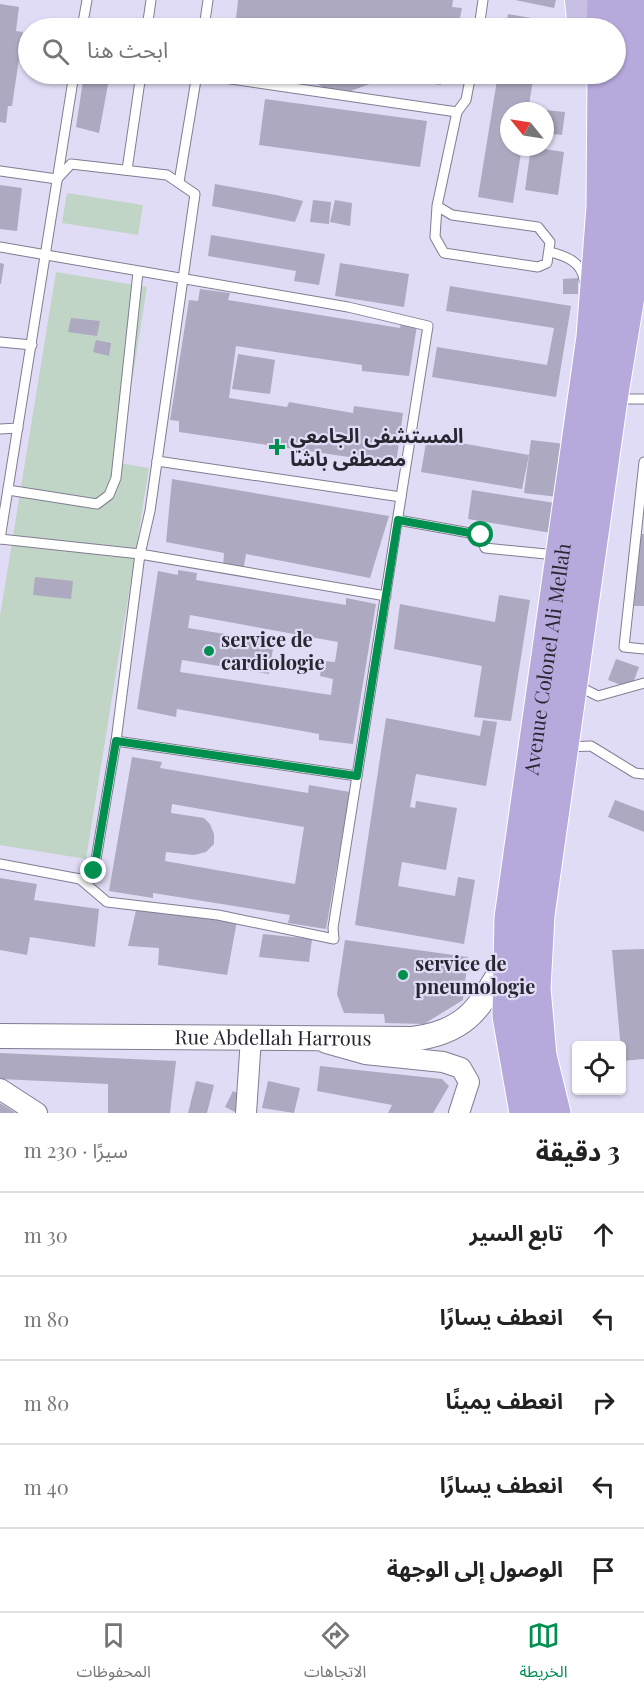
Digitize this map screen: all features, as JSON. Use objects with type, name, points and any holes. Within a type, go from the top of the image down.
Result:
[{"type":"highway","points":[[603,18],[604,0]]},
{"type":"highway","name":"Avenue Colonel Ali Mellah","points":[[554,1113],[540,1056],[534,988],[538,915],[576,747],[585,689],[611,399],[628,296],[632,0]]},
{"type":"highway","name":"Avenue Colonel Ali Mellah","points":[[526,1113],[509,1016],[508,959],[511,918],[593,337],[603,207],[604,84]]},
{"type":"main road","points":[[581,0],[583,18]]},
{"type":"main road","points":[[588,84],[603,207]]},
{"type":"main road","points":[[628,296],[644,92]]},
{"type":"street","name":"Rue Abdellah Harrous","points":[[0,1036],[413,1039],[457,1027],[473,1013],[508,959]]},
{"type":"street","points":[[246,1113],[251,1038]]},
{"type":"street","points":[[313,1039],[365,1054],[442,1062],[461,1068],[469,1082],[459,1113]]},
{"type":"street","points":[[0,1089],[38,1113]]},
{"type":"lane","points":[[84,18],[87,0]]},
{"type":"lane","points":[[148,18],[151,0]]},
{"type":"lane","points":[[205,18],[208,0]]},
{"type":"lane","points":[[480,18],[483,0]]},
{"type":"lane","points":[[72,84],[0,539],[140,554],[386,596]]},
{"type":"lane","points":[[127,170],[140,84]]},
{"type":"lane","points":[[179,182],[195,84]]},
{"type":"lane","points":[[265,84],[457,112]]},
{"type":"lane","points":[[437,206],[452,215],[538,227],[550,242],[547,263],[538,267],[444,253],[435,237],[437,206],[457,112],[466,100],[469,84]]},
{"type":"lane","points":[[57,179],[71,164],[127,170],[167,175],[195,194],[157,461],[140,554],[99,854],[94,871],[80,879]]},
{"type":"lane","points":[[0,171],[57,179]]},
{"type":"lane","points":[[0,248],[182,281],[348,307],[428,326],[333,928],[334,939],[218,915],[107,902],[80,879],[0,864]]},
{"type":"lane","points":[[550,252],[568,257],[583,271],[593,337]]},
{"type":"lane","points":[[8,490],[97,504],[109,495],[116,478],[138,272]]},
{"type":"lane","points":[[0,342],[32,345]]},
{"type":"lane","points":[[611,399],[644,399]]},
{"type":"lane","points":[[0,429],[18,429]]},
{"type":"lane","points":[[157,461],[401,497]]},
{"type":"lane","points":[[644,462],[624,647],[644,650]]},
{"type":"lane","points":[[398,520],[481,535],[485,548],[562,555]]},
{"type":"lane","points":[[585,689],[644,683]]},
{"type":"lane","points":[[116,741],[357,776]]},
{"type":"lane","points":[[576,747],[639,773]]},
{"type":"green space","points":[[67,193],[143,205],[138,235],[62,223]]},
{"type":"green space","points":[[56,272],[147,287],[119,463],[149,468],[86,859],[0,845],[0,616]]},
{"type":"building","points":[[238,0],[453,0],[452,7],[462,8],[460,18],[236,18]]},
{"type":"building","points":[[515,0],[556,0],[554,8]]},
{"type":"building","points":[[0,4],[19,7],[16,31],[18,31],[18,66],[12,106],[8,106],[6,123],[0,122]]},
{"type":"building","points":[[508,14],[531,18],[507,18]]},
{"type":"building","points":[[82,84],[108,84],[99,133],[76,127]]},
{"type":"building","points":[[318,84],[370,84],[348,92],[328,90]]},
{"type":"building","points":[[496,84],[532,84],[529,102],[500,102],[500,156],[521,156],[513,203],[478,197]]},
{"type":"building","points":[[265,99],[427,121],[420,167],[259,145]]},
{"type":"building","points":[[554,111],[565,112],[562,135],[554,134]]},
{"type":"building","points":[[554,150],[564,152],[558,195],[525,190],[530,156],[554,156]]},
{"type":"building","points":[[215,184],[303,201],[295,222],[212,206]]},
{"type":"building","points":[[0,185],[22,188],[17,231],[0,229]]},
{"type":"building","points":[[313,200],[331,202],[329,224],[310,222]]},
{"type":"building","points":[[335,200],[352,203],[350,226],[330,222]]},
{"type":"building","points":[[211,235],[325,254],[319,285],[294,281],[296,271],[208,256]]},
{"type":"building","points":[[0,263],[4,264],[1,284],[0,284]]},
{"type":"building","points":[[340,263],[409,274],[404,307],[335,296]]},
{"type":"building","points":[[578,278],[578,294],[563,294],[563,279]]},
{"type":"building","points":[[450,286],[571,306],[556,397],[432,377],[437,347],[547,365],[554,328],[446,311]]},
{"type":"building","points":[[200,289],[230,293],[228,300],[400,328],[401,323],[417,325],[409,376],[362,371],[362,365],[236,346],[229,398],[287,407],[289,402],[353,413],[354,406],[403,413],[396,464],[179,432],[179,421],[170,420],[189,300],[198,301]]},
{"type":"building","points":[[71,318],[100,321],[97,336],[68,332]]},
{"type":"building","points":[[96,340],[111,343],[109,356],[93,352]]},
{"type":"building","points":[[238,354],[275,360],[270,394],[232,389]]},
{"type":"building","points":[[427,437],[529,455],[522,489],[421,472]]},
{"type":"building","points":[[531,440],[565,444],[558,497],[524,493]]},
{"type":"building","points":[[172,479],[389,516],[370,578],[246,554],[243,572],[223,568],[224,553],[166,542]]},
{"type":"building","points":[[472,490],[555,503],[551,533],[468,519]]},
{"type":"building","points":[[641,534],[644,534],[644,606],[634,606]]},
{"type":"building","name":"service de cardiologie","points":[[178,570],[197,573],[196,580],[346,605],[346,598],[376,604],[353,744],[319,740],[319,734],[177,709],[176,717],[137,709],[158,571],[178,575]],"holes":[[[190,615],[338,642],[335,662],[322,661],[320,676],[333,679],[331,695],[180,672],[182,660],[269,674],[274,642],[188,628]]]},
{"type":"building","points":[[35,577],[73,581],[71,599],[33,595]]},
{"type":"building","points":[[499,595],[530,600],[511,721],[474,717],[482,666],[394,649],[400,604],[495,622]]},
{"type":"building","points":[[616,659],[639,667],[631,689],[608,680]]},
{"type":"building","points":[[386,718],[480,736],[483,720],[497,722],[486,786],[416,774],[410,807],[415,808],[416,801],[457,808],[446,870],[402,862],[398,886],[455,896],[458,877],[475,880],[464,944],[355,925]]},
{"type":"building","points":[[132,757],[162,762],[160,768],[308,793],[309,785],[350,792],[326,929],[288,923],[290,915],[153,893],[153,898],[109,891]],"holes":[[[172,804],[304,827],[295,884],[165,861],[166,852],[194,855],[206,852],[214,844],[214,834],[210,824],[204,818],[171,813]]]},
{"type":"building","points":[[615,800],[644,811],[644,832],[608,817]]},
{"type":"building","points":[[0,878],[37,884],[34,900],[99,909],[95,947],[30,937],[27,955],[0,950]]},
{"type":"building","points":[[136,910],[237,921],[227,975],[158,965],[159,948],[128,946]]},
{"type":"building","points":[[263,934],[312,939],[309,962],[259,957]]},
{"type":"building","name":"service de pneumologie","points":[[345,940],[468,957],[463,1000],[424,1024],[385,1023],[384,1014],[344,1013],[337,994]]},
{"type":"building","points":[[644,949],[644,1059],[626,1061],[626,1041],[620,1041],[612,950]]},
{"type":"building","points":[[0,1053],[176,1061],[170,1113],[108,1113],[108,1084],[0,1079]]},
{"type":"building","points":[[320,1066],[442,1079],[449,1086],[433,1113],[388,1113],[392,1105],[317,1091]]},
{"type":"building","points":[[196,1081],[214,1085],[207,1113],[188,1113]]},
{"type":"building","points":[[268,1081],[300,1088],[294,1113],[262,1108]]},
{"type":"building","points":[[233,1091],[245,1097],[237,1113],[225,1107]]},
{"type":"building","points":[[0,1103],[16,1113],[0,1113]]},
{"type":"place","name":"المستشفى الجامعي مصطفى باشا","points":[[277,447]]},
{"type":"place","name":"service de cardiologie","points":[[209,651]]},
{"type":"place","name":"service de pneumologie","points":[[403,975]]},
{"type":"route","points":[[94,871],[99,854],[116,741],[357,776],[398,520],[481,535]]}]
